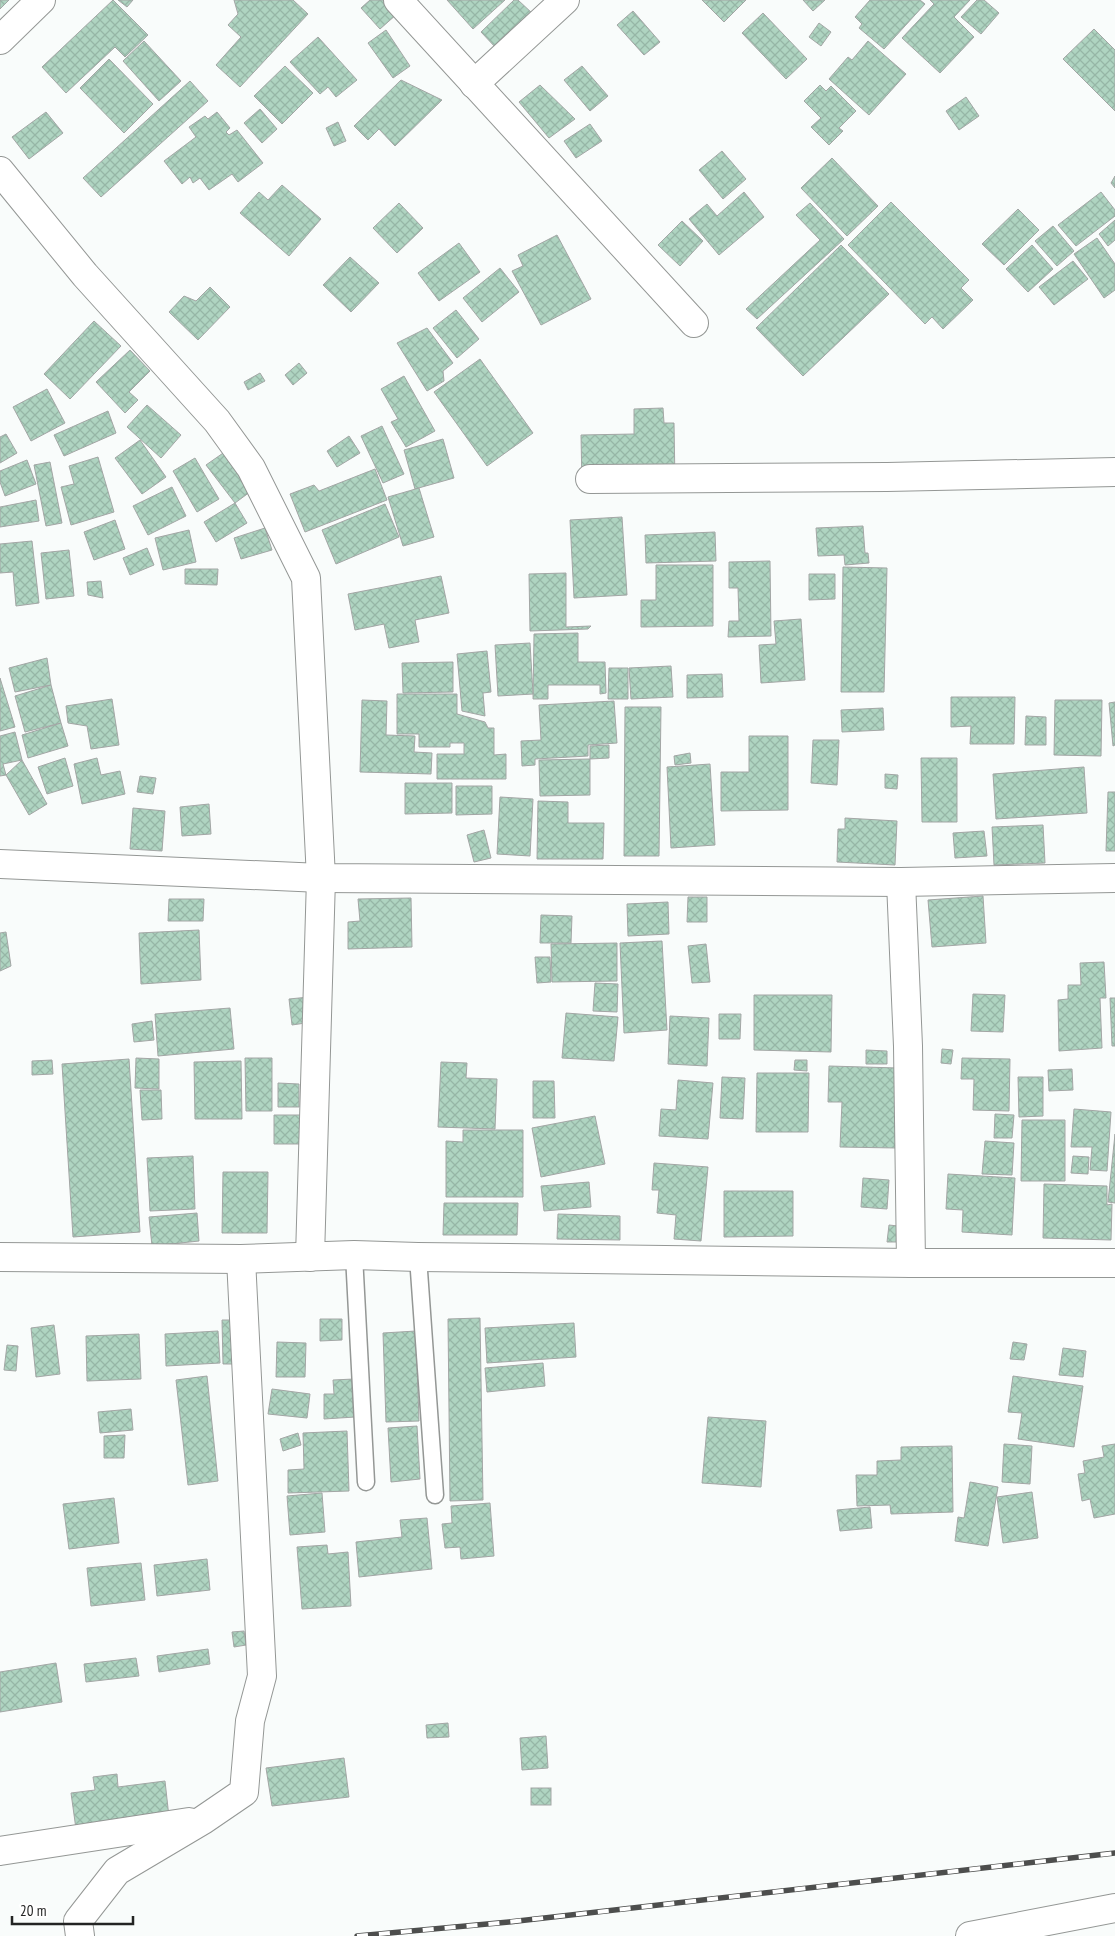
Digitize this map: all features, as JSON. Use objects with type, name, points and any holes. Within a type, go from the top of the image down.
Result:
[{"type":"street","points":[[0,40],[41,0]]},
{"type":"street","points":[[398,0],[694,323]]},
{"type":"street","points":[[474,84],[564,0]]},
{"type":"street","points":[[0,171],[86,275],[217,421],[251,468],[306,578],[320,878],[310,1257]]},
{"type":"street","points":[[590,479],[887,477],[1115,472]]},
{"type":"street","points":[[0,864],[320,878],[902,882],[1115,878]]},
{"type":"street","points":[[902,882],[908,1056],[911,1263]]},
{"type":"street","points":[[0,1257],[240,1259],[354,1255],[911,1263],[1115,1263]]},
{"type":"street","points":[[80,1936],[78,1921],[117,1871],[203,1820],[244,1792],[250,1721],[262,1676],[240,1259]]},
{"type":"street","points":[[0,1851],[203,1820]]},
{"type":"street","points":[[970,1936],[1115,1908]]},
{"type":"lane","points":[[354,1255],[366,1482]]},
{"type":"lane","points":[[418,1257],[435,1495]]},
{"type":"building","points":[[0,0],[9,0],[0,9]]},
{"type":"building","points":[[113,0],[148,35],[125,57],[115,47],[66,93],[42,67]]},
{"type":"building","points":[[118,0],[133,0],[127,7]]},
{"type":"building","points":[[234,0],[293,0],[308,14],[240,87],[216,65],[241,37],[228,25],[238,14]]},
{"type":"building","points":[[370,0],[384,0],[397,14],[380,29],[361,8]]},
{"type":"building","points":[[447,0],[505,0],[473,29]]},
{"type":"building","points":[[514,0],[518,0],[533,14],[497,49],[481,32]]},
{"type":"building","points":[[702,0],[746,0],[724,22]]},
{"type":"building","points":[[803,0],[825,0],[813,11]]},
{"type":"building","points":[[870,0],[920,0],[925,4],[884,49],[859,28],[862,24],[855,17]]},
{"type":"building","points":[[930,0],[970,0],[954,17],[974,37],[940,73],[902,38],[934,4]]},
{"type":"building","points":[[977,0],[984,0],[999,13],[981,34],[961,17]]},
{"type":"building","points":[[633,11],[660,42],[644,55],[617,25]]},
{"type":"building","points":[[763,13],[807,59],[786,79],[742,33]]},
{"type":"building","points":[[819,23],[831,32],[821,46],[809,37]]},
{"type":"building","points":[[1094,29],[1115,50],[1115,111],[1063,59]]},
{"type":"building","points":[[386,30],[410,66],[393,78],[368,43]]},
{"type":"building","points":[[318,37],[357,80],[336,97],[328,87],[320,94],[290,62]]},
{"type":"building","points":[[144,41],[181,81],[159,101],[123,61]]},
{"type":"building","points":[[868,41],[906,74],[869,115],[829,79],[848,57],[852,60]]},
{"type":"building","points":[[109,59],[153,104],[124,133],[80,88]]},
{"type":"building","points":[[285,66],[313,93],[282,124],[254,96]]},
{"type":"building","points":[[582,66],[608,96],[590,111],[564,80]]},
{"type":"building","points":[[401,80],[442,100],[395,146],[379,129],[368,140],[354,126]]},
{"type":"building","points":[[190,81],[208,101],[101,197],[83,178]]},
{"type":"building","points":[[540,85],[575,119],[549,138],[519,102]]},
{"type":"building","points":[[820,85],[826,91],[831,86],[856,111],[839,128],[843,131],[829,145],[811,127],[821,118],[804,101]]},
{"type":"building","points":[[966,97],[979,116],[959,130],[946,111]]},
{"type":"building","points":[[260,109],[277,129],[262,143],[244,123]]},
{"type":"building","points":[[46,112],[63,133],[29,159],[12,137]]},
{"type":"building","points":[[217,112],[230,128],[226,132],[229,135],[237,130],[263,163],[238,182],[232,174],[209,190],[200,178],[193,183],[190,177],[182,184],[164,161],[196,137],[189,127],[205,116],[208,119]]},
{"type":"building","points":[[338,122],[346,141],[334,146],[326,128]]},
{"type":"building","points":[[590,124],[602,141],[576,158],[564,141]]},
{"type":"building","points":[[722,151],[746,179],[723,199],[699,170]]},
{"type":"building","points":[[832,158],[878,206],[847,236],[801,188]]},
{"type":"building","points":[[1115,176],[1115,188],[1111,183]]},
{"type":"building","points":[[282,185],[321,219],[289,256],[240,213],[259,192],[268,200]]},
{"type":"building","points":[[744,192],[764,217],[719,255],[689,219],[707,204],[717,216]]},
{"type":"building","points":[[1101,192],[1115,210],[1115,216],[1076,246],[1058,225]]},
{"type":"building","points":[[891,202],[969,280],[961,288],[973,300],[943,329],[932,317],[925,324],[848,245]]},
{"type":"building","points":[[399,203],[423,228],[397,253],[373,228]]},
{"type":"building","points":[[810,203],[844,239],[757,319],[746,309],[820,240],[796,215]]},
{"type":"building","points":[[1018,209],[1039,230],[1004,265],[982,244]]},
{"type":"building","points":[[1115,220],[1115,240],[1108,246],[1099,234]]},
{"type":"building","points":[[682,221],[703,241],[680,266],[658,245]]},
{"type":"building","points":[[1053,226],[1074,251],[1057,266],[1035,241]]},
{"type":"building","points":[[557,235],[591,299],[541,325],[512,271],[523,266],[518,255]]},
{"type":"building","points":[[1097,238],[1115,264],[1115,290],[1104,298],[1074,254]]},
{"type":"building","points":[[459,243],[480,272],[439,301],[418,273]]},
{"type":"building","points":[[841,245],[889,294],[803,376],[756,328]]},
{"type":"building","points":[[1032,245],[1053,269],[1028,292],[1006,269]]},
{"type":"building","points":[[350,257],[379,283],[351,312],[323,285]]},
{"type":"building","points":[[1073,261],[1088,279],[1054,305],[1039,287]]},
{"type":"building","points":[[500,268],[519,292],[482,322],[463,298]]},
{"type":"building","points":[[210,287],[230,307],[198,340],[169,312],[184,296],[196,301]]},
{"type":"building","points":[[456,310],[479,339],[457,358],[433,328]]},
{"type":"building","points":[[94,321],[121,346],[70,399],[44,374]]},
{"type":"building","points":[[427,328],[453,363],[443,371],[444,381],[427,391],[397,343]]},
{"type":"building","points":[[130,350],[150,371],[129,392],[138,400],[125,413],[96,382]]},
{"type":"building","points":[[480,359],[533,433],[487,466],[434,392]]},
{"type":"building","points":[[299,363],[307,373],[293,385],[285,375]]},
{"type":"building","points":[[260,373],[265,381],[248,390],[244,382]]},
{"type":"building","points":[[404,376],[435,431],[406,447],[391,422],[398,419],[381,389]]},
{"type":"building","points":[[47,389],[65,423],[31,441],[13,407]]},
{"type":"building","points":[[147,405],[181,435],[161,458],[127,427]]},
{"type":"building","points":[[663,408],[664,423],[674,423],[675,484],[582,486],[581,435],[634,434],[634,409]]},
{"type":"building","points":[[108,411],[116,433],[64,456],[54,435]]},
{"type":"building","points":[[382,426],[404,474],[383,483],[361,436]]},
{"type":"building","points":[[6,434],[17,453],[0,463],[0,437]]},
{"type":"building","points":[[349,436],[360,453],[337,467],[327,451]]},
{"type":"building","points":[[443,439],[454,478],[415,489],[404,450]]},
{"type":"building","points":[[140,440],[166,477],[142,494],[115,458]]},
{"type":"building","points":[[226,451],[254,489],[235,503],[206,465]]},
{"type":"building","points":[[98,457],[114,512],[71,525],[61,487],[74,484],[69,466]]},
{"type":"building","points":[[195,458],[219,499],[197,512],[173,471]]},
{"type":"building","points":[[27,460],[36,484],[5,496],[0,482],[0,471]]},
{"type":"building","points":[[50,462],[62,523],[46,526],[34,465]]},
{"type":"building","points":[[375,469],[387,500],[305,532],[290,494],[314,485],[319,491]]},
{"type":"building","points":[[172,487],[186,516],[148,535],[133,506]]},
{"type":"building","points":[[419,488],[434,537],[403,546],[388,497]]},
{"type":"building","points":[[36,500],[39,521],[0,527],[0,507]]},
{"type":"building","points":[[235,503],[247,523],[216,542],[204,522]]},
{"type":"building","points":[[385,504],[399,537],[336,564],[322,530]]},
{"type":"building","points":[[622,517],[627,595],[574,598],[570,520]]},
{"type":"building","points":[[115,520],[125,549],[94,560],[84,532]]},
{"type":"building","points":[[863,526],[865,553],[868,553],[869,563],[845,565],[844,555],[818,556],[816,528]]},
{"type":"building","points":[[265,528],[272,550],[241,559],[234,538]]},
{"type":"building","points":[[189,530],[196,562],[163,570],[155,538]]},
{"type":"building","points":[[715,532],[716,561],[646,563],[645,535]]},
{"type":"building","points":[[32,541],[39,603],[16,606],[13,572],[0,573],[0,544]]},
{"type":"building","points":[[147,548],[154,565],[130,575],[123,558]]},
{"type":"building","points":[[69,550],[74,596],[46,599],[41,553]]},
{"type":"building","points":[[770,561],[771,636],[728,637],[729,621],[739,621],[738,588],[729,588],[729,562]]},
{"type":"building","points":[[656,565],[713,565],[713,626],[641,627],[641,600],[656,600]]},
{"type":"building","points":[[843,567],[887,568],[884,692],[841,692]]},
{"type":"building","points":[[185,569],[218,569],[217,585],[185,584]]},
{"type":"building","points":[[566,573],[566,627],[591,626],[588,629],[530,631],[529,574]]},
{"type":"building","points":[[809,574],[835,574],[835,599],[809,600]]},
{"type":"building","points":[[441,576],[449,613],[415,620],[419,642],[389,648],[384,624],[355,630],[348,594]]},
{"type":"building","points":[[101,581],[103,598],[88,595],[87,582]]},
{"type":"building","points":[[801,619],[805,680],[761,683],[759,645],[776,644],[774,621]]},
{"type":"building","points":[[578,633],[578,662],[605,662],[606,693],[600,694],[600,685],[548,685],[548,699],[533,699],[534,634]]},
{"type":"building","points":[[530,643],[533,694],[498,696],[495,645]]},
{"type":"building","points":[[487,651],[491,692],[483,693],[485,716],[462,711],[457,654]]},
{"type":"building","points":[[47,658],[51,685],[15,692],[9,668]]},
{"type":"building","points":[[453,662],[453,692],[403,693],[402,663]]},
{"type":"building","points":[[671,666],[673,697],[631,699],[629,668]]},
{"type":"building","points":[[609,668],[628,668],[628,699],[608,699]]},
{"type":"building","points":[[722,674],[723,697],[687,698],[687,675]]},
{"type":"building","points":[[0,678],[15,727],[0,731]]},
{"type":"building","points":[[51,685],[61,723],[25,732],[15,696]]},
{"type":"building","points":[[397,694],[457,694],[457,714],[485,722],[488,728],[494,728],[494,755],[506,754],[506,779],[437,779],[437,754],[464,754],[464,743],[450,743],[450,747],[419,747],[419,734],[397,734]]},
{"type":"building","points":[[951,697],[1015,697],[1014,744],[970,744],[971,726],[951,727]]},
{"type":"building","points":[[112,699],[119,745],[91,749],[87,726],[68,723],[66,706]]},
{"type":"building","points":[[362,700],[387,701],[386,735],[415,736],[414,752],[432,753],[431,774],[360,772]]},
{"type":"building","points":[[1055,700],[1102,700],[1101,756],[1054,755]]},
{"type":"building","points":[[614,701],[617,743],[588,745],[588,756],[535,759],[535,765],[522,766],[521,741],[541,740],[539,705]]},
{"type":"building","points":[[1115,702],[1115,745],[1113,746],[1109,703]]},
{"type":"building","points":[[625,707],[661,707],[659,856],[624,856]]},
{"type":"building","points":[[883,708],[884,730],[842,732],[841,710]]},
{"type":"building","points":[[1026,716],[1046,717],[1046,745],[1025,745]]},
{"type":"building","points":[[61,723],[68,746],[28,758],[22,735]]},
{"type":"building","points":[[15,732],[22,760],[3,764],[6,775],[0,776],[0,736]]},
{"type":"building","points":[[749,736],[788,736],[788,810],[721,811],[721,772],[749,772]]},
{"type":"building","points":[[813,740],[839,740],[837,785],[811,783]]},
{"type":"building","points":[[609,745],[609,758],[590,759],[590,746]]},
{"type":"building","points":[[690,753],[691,763],[675,765],[674,756]]},
{"type":"building","points":[[65,758],[73,786],[47,794],[38,767]]},
{"type":"building","points":[[97,758],[101,775],[120,771],[125,794],[82,804],[74,764]]},
{"type":"building","points":[[921,758],[957,758],[957,822],[922,822]]},
{"type":"building","points":[[590,759],[590,795],[540,796],[539,760]]},
{"type":"building","points":[[22,760],[47,804],[29,815],[6,775]]},
{"type":"building","points":[[710,764],[715,845],[671,848],[667,767]]},
{"type":"building","points":[[1084,767],[1087,813],[996,819],[993,774]]},
{"type":"building","points":[[885,774],[898,775],[897,789],[885,788]]},
{"type":"building","points":[[140,776],[156,778],[153,794],[137,792]]},
{"type":"building","points":[[405,783],[452,783],[452,813],[405,814]]},
{"type":"building","points":[[456,786],[492,786],[492,814],[456,815]]},
{"type":"building","points":[[1108,792],[1115,792],[1115,851],[1106,851]]},
{"type":"building","points":[[500,797],[533,799],[530,856],[497,854]]},
{"type":"building","points":[[538,801],[568,802],[568,823],[604,823],[603,859],[537,859]]},
{"type":"building","points":[[209,804],[211,834],[182,836],[180,807]]},
{"type":"building","points":[[133,808],[165,811],[162,851],[130,849]]},
{"type":"building","points":[[845,818],[897,821],[895,865],[837,862],[838,829],[845,829]]},
{"type":"building","points":[[1043,825],[1045,863],[994,865],[992,827]]},
{"type":"building","points":[[484,830],[491,858],[474,862],[467,835]]},
{"type":"building","points":[[984,831],[987,856],[955,858],[953,833]]},
{"type":"building","points":[[983,896],[986,943],[932,947],[928,900]]},
{"type":"building","points":[[688,897],[707,897],[707,922],[687,922]]},
{"type":"building","points":[[411,898],[412,947],[348,949],[348,922],[360,921],[358,899]]},
{"type":"building","points":[[169,899],[204,899],[203,921],[168,921]]},
{"type":"building","points":[[668,902],[669,934],[628,936],[627,904]]},
{"type":"building","points":[[541,915],[572,916],[571,943],[540,943]]},
{"type":"building","points":[[199,930],[201,980],[141,984],[139,933]]},
{"type":"building","points":[[6,932],[11,966],[0,971],[0,933]]},
{"type":"building","points":[[662,941],[667,1030],[624,1033],[620,943]]},
{"type":"building","points":[[617,943],[617,981],[552,982],[551,944]]},
{"type":"building","points":[[706,944],[710,982],[692,983],[688,946]]},
{"type":"building","points":[[535,957],[550,957],[551,982],[537,983]]},
{"type":"building","points":[[1104,962],[1106,998],[1100,998],[1102,1048],[1059,1051],[1058,1000],[1068,999],[1068,985],[1081,985],[1080,963]]},
{"type":"building","points":[[595,983],[618,984],[617,1012],[593,1011]]},
{"type":"building","points":[[973,994],[1005,995],[1003,1032],[971,1031]]},
{"type":"building","points":[[754,995],[832,995],[831,1052],[754,1050]]},
{"type":"building","points":[[309,997],[312,1022],[292,1025],[289,999]]},
{"type":"building","points":[[1110,998],[1115,998],[1115,1046],[1112,1046]]},
{"type":"building","points":[[230,1008],[234,1049],[158,1056],[155,1014]]},
{"type":"building","points":[[566,1013],[618,1017],[614,1061],[562,1058]]},
{"type":"building","points":[[719,1014],[741,1014],[740,1039],[719,1039]]},
{"type":"building","points":[[670,1016],[709,1018],[707,1066],[668,1064]]},
{"type":"building","points":[[152,1021],[154,1040],[134,1042],[132,1024]]},
{"type":"building","points":[[942,1049],[953,1050],[951,1064],[941,1063]]},
{"type":"building","points":[[866,1050],[887,1051],[887,1064],[866,1064]]},
{"type":"building","points":[[136,1058],[159,1059],[159,1089],[135,1088]]},
{"type":"building","points":[[245,1058],[272,1058],[272,1111],[246,1111]]},
{"type":"building","points":[[962,1058],[1010,1059],[1009,1111],[973,1110],[974,1079],[961,1079]]},
{"type":"building","points":[[129,1059],[140,1232],[73,1237],[62,1064]]},
{"type":"building","points":[[52,1060],[53,1074],[32,1075],[32,1061]]},
{"type":"building","points":[[795,1060],[807,1060],[807,1071],[794,1070]]},
{"type":"building","points":[[241,1061],[242,1119],[195,1119],[194,1062]]},
{"type":"building","points":[[441,1062],[467,1063],[466,1078],[497,1079],[495,1129],[438,1127]]},
{"type":"building","points":[[829,1066],[898,1068],[896,1148],[840,1147],[842,1102],[828,1102]]},
{"type":"building","points":[[1072,1069],[1073,1090],[1049,1091],[1048,1070]]},
{"type":"building","points":[[757,1073],[809,1073],[808,1132],[756,1132]]},
{"type":"building","points":[[722,1077],[745,1078],[743,1119],[720,1118]]},
{"type":"building","points":[[1018,1077],[1043,1077],[1043,1116],[1019,1117]]},
{"type":"building","points":[[678,1080],[713,1083],[708,1139],[659,1136],[661,1109],[676,1110]]},
{"type":"building","points":[[533,1081],[554,1081],[555,1118],[533,1118]]},
{"type":"building","points":[[278,1083],[299,1084],[299,1107],[278,1107]]},
{"type":"building","points":[[140,1090],[161,1090],[162,1119],[142,1120]]},
{"type":"building","points":[[1074,1109],[1111,1112],[1107,1171],[1090,1170],[1092,1147],[1071,1147]]},
{"type":"building","points":[[995,1114],[1014,1115],[1012,1138],[994,1138]]},
{"type":"building","points":[[274,1115],[306,1115],[307,1144],[274,1144]]},
{"type":"building","points":[[595,1116],[605,1164],[541,1177],[532,1128]]},
{"type":"building","points":[[1022,1120],[1065,1120],[1065,1181],[1021,1181]]},
{"type":"building","points":[[463,1130],[523,1130],[523,1197],[446,1197],[446,1141],[463,1142]]},
{"type":"building","points":[[1115,1134],[1115,1203],[1108,1202]]},
{"type":"building","points":[[985,1141],[1014,1143],[1012,1175],[982,1174]]},
{"type":"building","points":[[193,1156],[195,1209],[150,1211],[147,1158]]},
{"type":"building","points":[[1073,1156],[1089,1157],[1088,1174],[1071,1173]]},
{"type":"building","points":[[654,1163],[708,1167],[701,1241],[674,1239],[676,1215],[657,1213],[659,1190],[652,1190]]},
{"type":"building","points":[[223,1172],[268,1172],[267,1233],[222,1233]]},
{"type":"building","points":[[948,1174],[1015,1178],[1012,1235],[962,1232],[963,1210],[946,1209]]},
{"type":"building","points":[[863,1178],[889,1180],[887,1209],[861,1207]]},
{"type":"building","points":[[589,1182],[591,1207],[544,1211],[541,1186]]},
{"type":"building","points":[[1044,1184],[1107,1186],[1107,1205],[1112,1204],[1111,1240],[1043,1238]]},
{"type":"building","points":[[724,1191],[793,1191],[793,1236],[724,1237]]},
{"type":"building","points":[[444,1203],[518,1203],[517,1235],[443,1235]]},
{"type":"building","points":[[197,1213],[199,1241],[152,1246],[149,1217]]},
{"type":"building","points":[[558,1214],[620,1216],[620,1240],[557,1239]]},
{"type":"building","points":[[889,1225],[898,1226],[896,1242],[887,1242]]},
{"type":"building","points":[[480,1318],[483,1500],[450,1501],[448,1319]]},
{"type":"building","points":[[320,1319],[342,1319],[342,1340],[320,1341]]},
{"type":"building","points":[[222,1320],[238,1320],[239,1364],[223,1364]]},
{"type":"building","points":[[574,1323],[576,1357],[487,1363],[485,1328]]},
{"type":"building","points":[[54,1325],[60,1374],[36,1377],[31,1328]]},
{"type":"building","points":[[218,1331],[220,1363],[166,1366],[165,1334]]},
{"type":"building","points":[[416,1331],[419,1421],[386,1422],[383,1333]]},
{"type":"building","points":[[139,1334],[141,1379],[87,1381],[86,1336]]},
{"type":"building","points":[[277,1342],[306,1343],[305,1377],[276,1377]]},
{"type":"building","points":[[1013,1342],[1027,1344],[1024,1360],[1010,1359]]},
{"type":"building","points":[[7,1345],[18,1346],[16,1371],[4,1370]]},
{"type":"building","points":[[1063,1348],[1086,1351],[1083,1377],[1059,1375]]},
{"type":"building","points":[[543,1363],[545,1386],[487,1392],[485,1368]]},
{"type":"building","points":[[207,1376],[218,1481],[188,1485],[176,1380]]},
{"type":"building","points":[[1013,1376],[1083,1386],[1074,1447],[1018,1439],[1022,1413],[1008,1412]]},
{"type":"building","points":[[354,1379],[355,1417],[324,1419],[324,1394],[334,1394],[333,1380]]},
{"type":"building","points":[[272,1389],[310,1394],[307,1418],[268,1414]]},
{"type":"building","points":[[131,1409],[133,1430],[100,1433],[98,1412]]},
{"type":"building","points":[[708,1417],[766,1421],[761,1487],[702,1483]]},
{"type":"building","points":[[417,1426],[420,1479],[391,1482],[388,1428]]},
{"type":"building","points":[[347,1431],[349,1491],[288,1493],[288,1470],[304,1469],[303,1433]]},
{"type":"building","points":[[298,1433],[301,1445],[283,1451],[280,1439]]},
{"type":"building","points":[[125,1435],[124,1458],[104,1458],[104,1436]]},
{"type":"building","points":[[1004,1444],[1032,1446],[1030,1484],[1002,1482]]},
{"type":"building","points":[[1115,1444],[1115,1514],[1094,1518],[1090,1499],[1082,1501],[1078,1474],[1085,1473],[1083,1461],[1104,1457],[1102,1446]]},
{"type":"building","points":[[952,1446],[953,1512],[891,1514],[890,1505],[857,1506],[856,1475],[877,1475],[877,1461],[901,1460],[901,1447]]},
{"type":"building","points":[[970,1482],[998,1487],[988,1546],[955,1541],[958,1517],[964,1518]]},
{"type":"building","points":[[1032,1492],[1038,1538],[1003,1543],[997,1497]]},
{"type":"building","points":[[322,1493],[325,1532],[290,1535],[287,1496]]},
{"type":"building","points":[[114,1498],[119,1543],[69,1549],[63,1504]]},
{"type":"building","points":[[490,1503],[494,1556],[461,1559],[460,1547],[445,1548],[442,1524],[452,1523],[451,1506]]},
{"type":"building","points":[[870,1507],[872,1528],[840,1531],[837,1510]]},
{"type":"building","points":[[427,1518],[432,1569],[359,1577],[356,1542],[402,1537],[400,1520]]},
{"type":"building","points":[[327,1545],[328,1554],[348,1552],[351,1606],[302,1609],[297,1547]]},
{"type":"building","points":[[207,1559],[210,1590],[157,1596],[154,1565]]},
{"type":"building","points":[[141,1563],[145,1600],[91,1606],[87,1568]]},
{"type":"building","points":[[244,1631],[246,1645],[234,1647],[232,1632]]},
{"type":"building","points":[[208,1649],[210,1664],[159,1672],[157,1656]]},
{"type":"building","points":[[136,1658],[139,1676],[86,1682],[84,1664]]},
{"type":"building","points":[[56,1663],[62,1702],[0,1712],[0,1672]]},
{"type":"building","points":[[448,1723],[449,1737],[427,1738],[426,1725]]},
{"type":"building","points":[[546,1736],[548,1768],[522,1770],[520,1738]]},
{"type":"building","points":[[344,1758],[349,1797],[272,1806],[266,1768]]},
{"type":"building","points":[[117,1774],[118,1787],[165,1781],[169,1817],[76,1829],[71,1793],[95,1790],[93,1777]]},
{"type":"building","points":[[531,1788],[551,1788],[551,1805],[531,1805]]},
{"type":"railway","points":[[357,1936],[509,1922],[1115,1853]]}]
